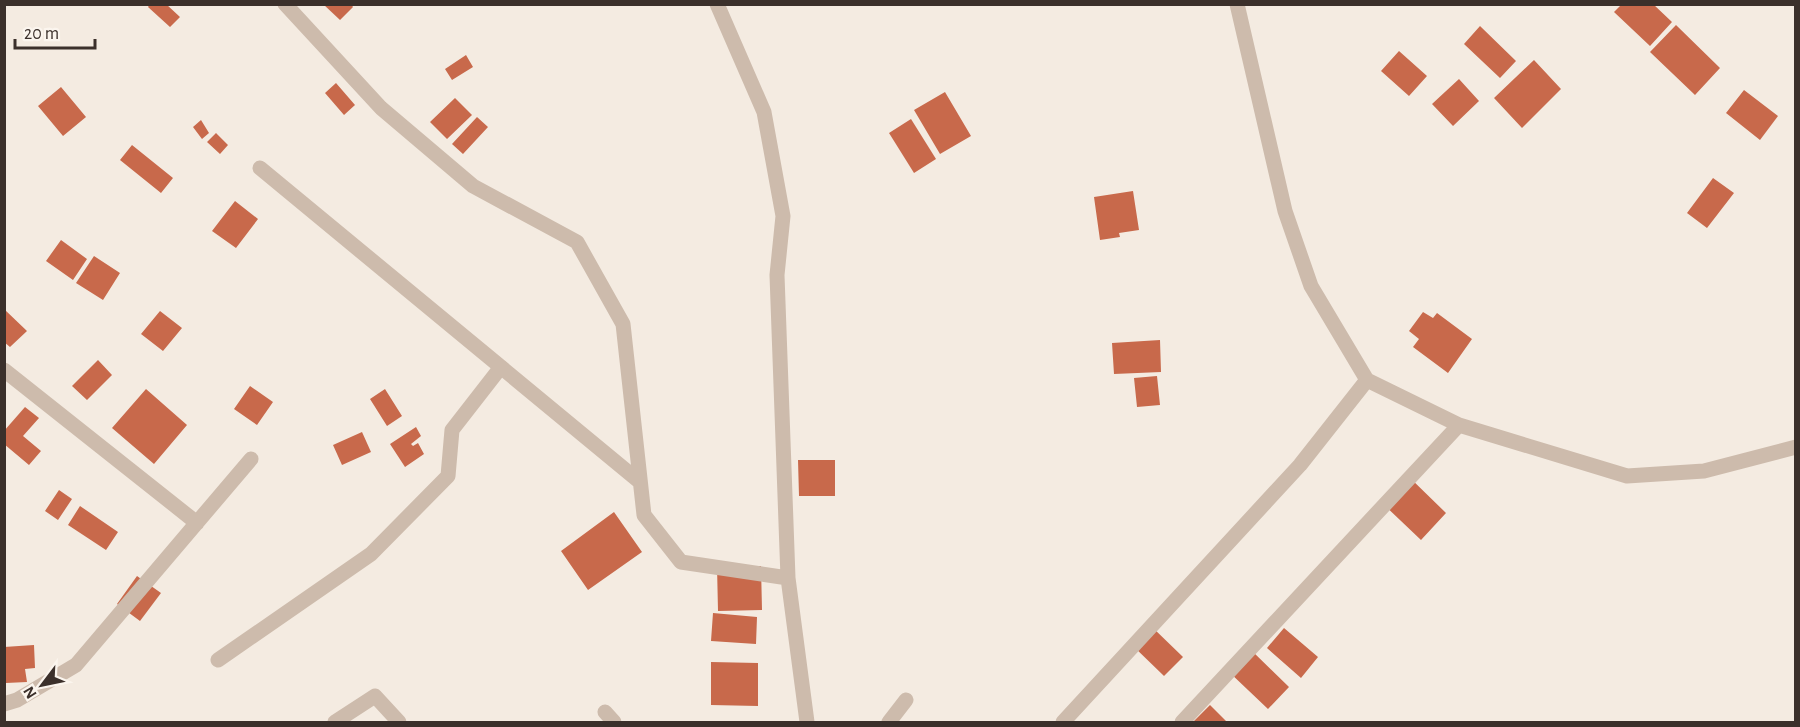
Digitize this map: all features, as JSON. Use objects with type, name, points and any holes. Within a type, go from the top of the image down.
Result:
[{"type":"street","points":[[285,4],[381,108],[473,186],[577,242],[623,324],[644,515],[681,562],[788,578]]},
{"type":"street","points":[[717,4],[764,112],[783,216],[777,275],[788,578],[807,723]]},
{"type":"street","points":[[1237,4],[1285,211],[1311,286],[1367,380],[1459,425],[1627,476],[1704,471],[1796,447]]},
{"type":"street","points":[[260,168],[640,482]]},
{"type":"street","points":[[218,660],[371,554],[448,476],[452,430],[501,367]]},
{"type":"street","points":[[4,370],[197,523]]},
{"type":"street","points":[[1062,723],[1300,465],[1367,380]]},
{"type":"street","points":[[1182,723],[1459,425]]},
{"type":"street","points":[[4,704],[17,700],[76,665],[251,459]]},
{"type":"street","points":[[335,723],[375,696],[399,723]]},
{"type":"street","points":[[889,723],[906,700]]},
{"type":"building","points":[[150,4],[166,4],[180,17],[170,27],[148,7]]},
{"type":"building","points":[[323,4],[351,4],[353,7],[340,20]]},
{"type":"building","points":[[1622,4],[1653,4],[1672,22],[1650,46],[1614,12]]},
{"type":"building","points":[[1676,25],[1720,68],[1695,95],[1650,52]]},
{"type":"building","points":[[1480,26],[1516,61],[1500,78],[1464,44]]},
{"type":"building","points":[[1399,51],[1427,76],[1409,96],[1381,71]]},
{"type":"building","points":[[466,55],[473,67],[452,80],[445,69]]},
{"type":"building","points":[[1534,60],[1561,89],[1522,128],[1494,98]]},
{"type":"building","points":[[1459,79],[1479,101],[1453,126],[1432,104]]},
{"type":"building","points":[[336,83],[355,105],[344,115],[325,93]]},
{"type":"building","points":[[61,87],[86,117],[63,136],[38,106]]},
{"type":"building","points":[[1744,90],[1778,116],[1760,140],[1726,113]]},
{"type":"building","points":[[945,92],[971,136],[940,154],[914,110]]},
{"type":"building","points":[[455,98],[472,115],[447,139],[430,122]]},
{"type":"building","points":[[477,117],[488,127],[463,154],[452,144]]},
{"type":"building","points":[[911,119],[936,159],[914,173],[889,133]]},
{"type":"building","points":[[201,120],[209,133],[202,139],[193,127]]},
{"type":"building","points":[[216,133],[228,145],[220,154],[207,142]]},
{"type":"building","points":[[132,145],[173,178],[161,193],[120,160]]},
{"type":"building","points":[[1713,178],[1734,193],[1707,228],[1687,213]]},
{"type":"building","points":[[1133,191],[1139,230],[1119,233],[1120,237],[1100,240],[1094,197]]},
{"type":"building","points":[[235,201],[258,219],[236,248],[212,231]]},
{"type":"building","points":[[61,240],[87,259],[73,280],[46,261]]},
{"type":"building","points":[[94,256],[120,273],[103,300],[76,283]]},
{"type":"building","points":[[4,309],[27,331],[10,347],[4,342]]},
{"type":"building","points":[[160,311],[182,328],[163,351],[141,334]]},
{"type":"building","points":[[1423,312],[1433,318],[1437,313],[1472,339],[1448,373],[1413,347],[1419,339],[1409,331]]},
{"type":"building","points":[[1160,340],[1161,372],[1114,374],[1112,343]]},
{"type":"building","points":[[98,360],[112,375],[87,400],[72,386]]},
{"type":"building","points":[[1157,376],[1160,405],[1137,407],[1134,378]]},
{"type":"building","points":[[250,386],[273,402],[257,425],[234,409]]},
{"type":"building","points":[[146,389],[187,425],[154,464],[112,428]]},
{"type":"building","points":[[385,389],[402,416],[387,426],[370,399]]},
{"type":"building","points":[[25,407],[39,418],[23,436],[41,451],[29,465],[4,444],[4,431]]},
{"type":"building","points":[[416,427],[421,436],[411,444],[413,446],[418,443],[424,454],[405,467],[390,444]]},
{"type":"building","points":[[362,432],[371,452],[342,465],[333,445]]},
{"type":"building","points":[[798,460],[835,460],[835,496],[799,496]]},
{"type":"building","points":[[1406,474],[1446,513],[1421,540],[1380,501]]},
{"type":"building","points":[[59,490],[72,499],[58,520],[45,511]]},
{"type":"building","points":[[80,506],[118,532],[106,550],[68,525]]},
{"type":"building","points":[[614,512],[642,552],[588,590],[561,551]]},
{"type":"building","points":[[717,566],[761,566],[762,610],[718,611]]},
{"type":"building","points":[[137,576],[161,593],[140,621],[117,604]]},
{"type":"building","points":[[713,613],[757,617],[756,644],[711,641]]},
{"type":"building","points":[[1150,625],[1183,657],[1164,676],[1131,644]]},
{"type":"building","points":[[1284,628],[1318,657],[1301,678],[1267,648]]},
{"type":"building","points":[[34,645],[35,668],[25,669],[27,682],[6,683],[4,647]]},
{"type":"building","points":[[1250,649],[1289,687],[1268,709],[1228,671]]},
{"type":"building","points":[[711,662],[758,663],[758,706],[711,705]]},
{"type":"building","points":[[1210,705],[1227,722],[1193,722]]}]
